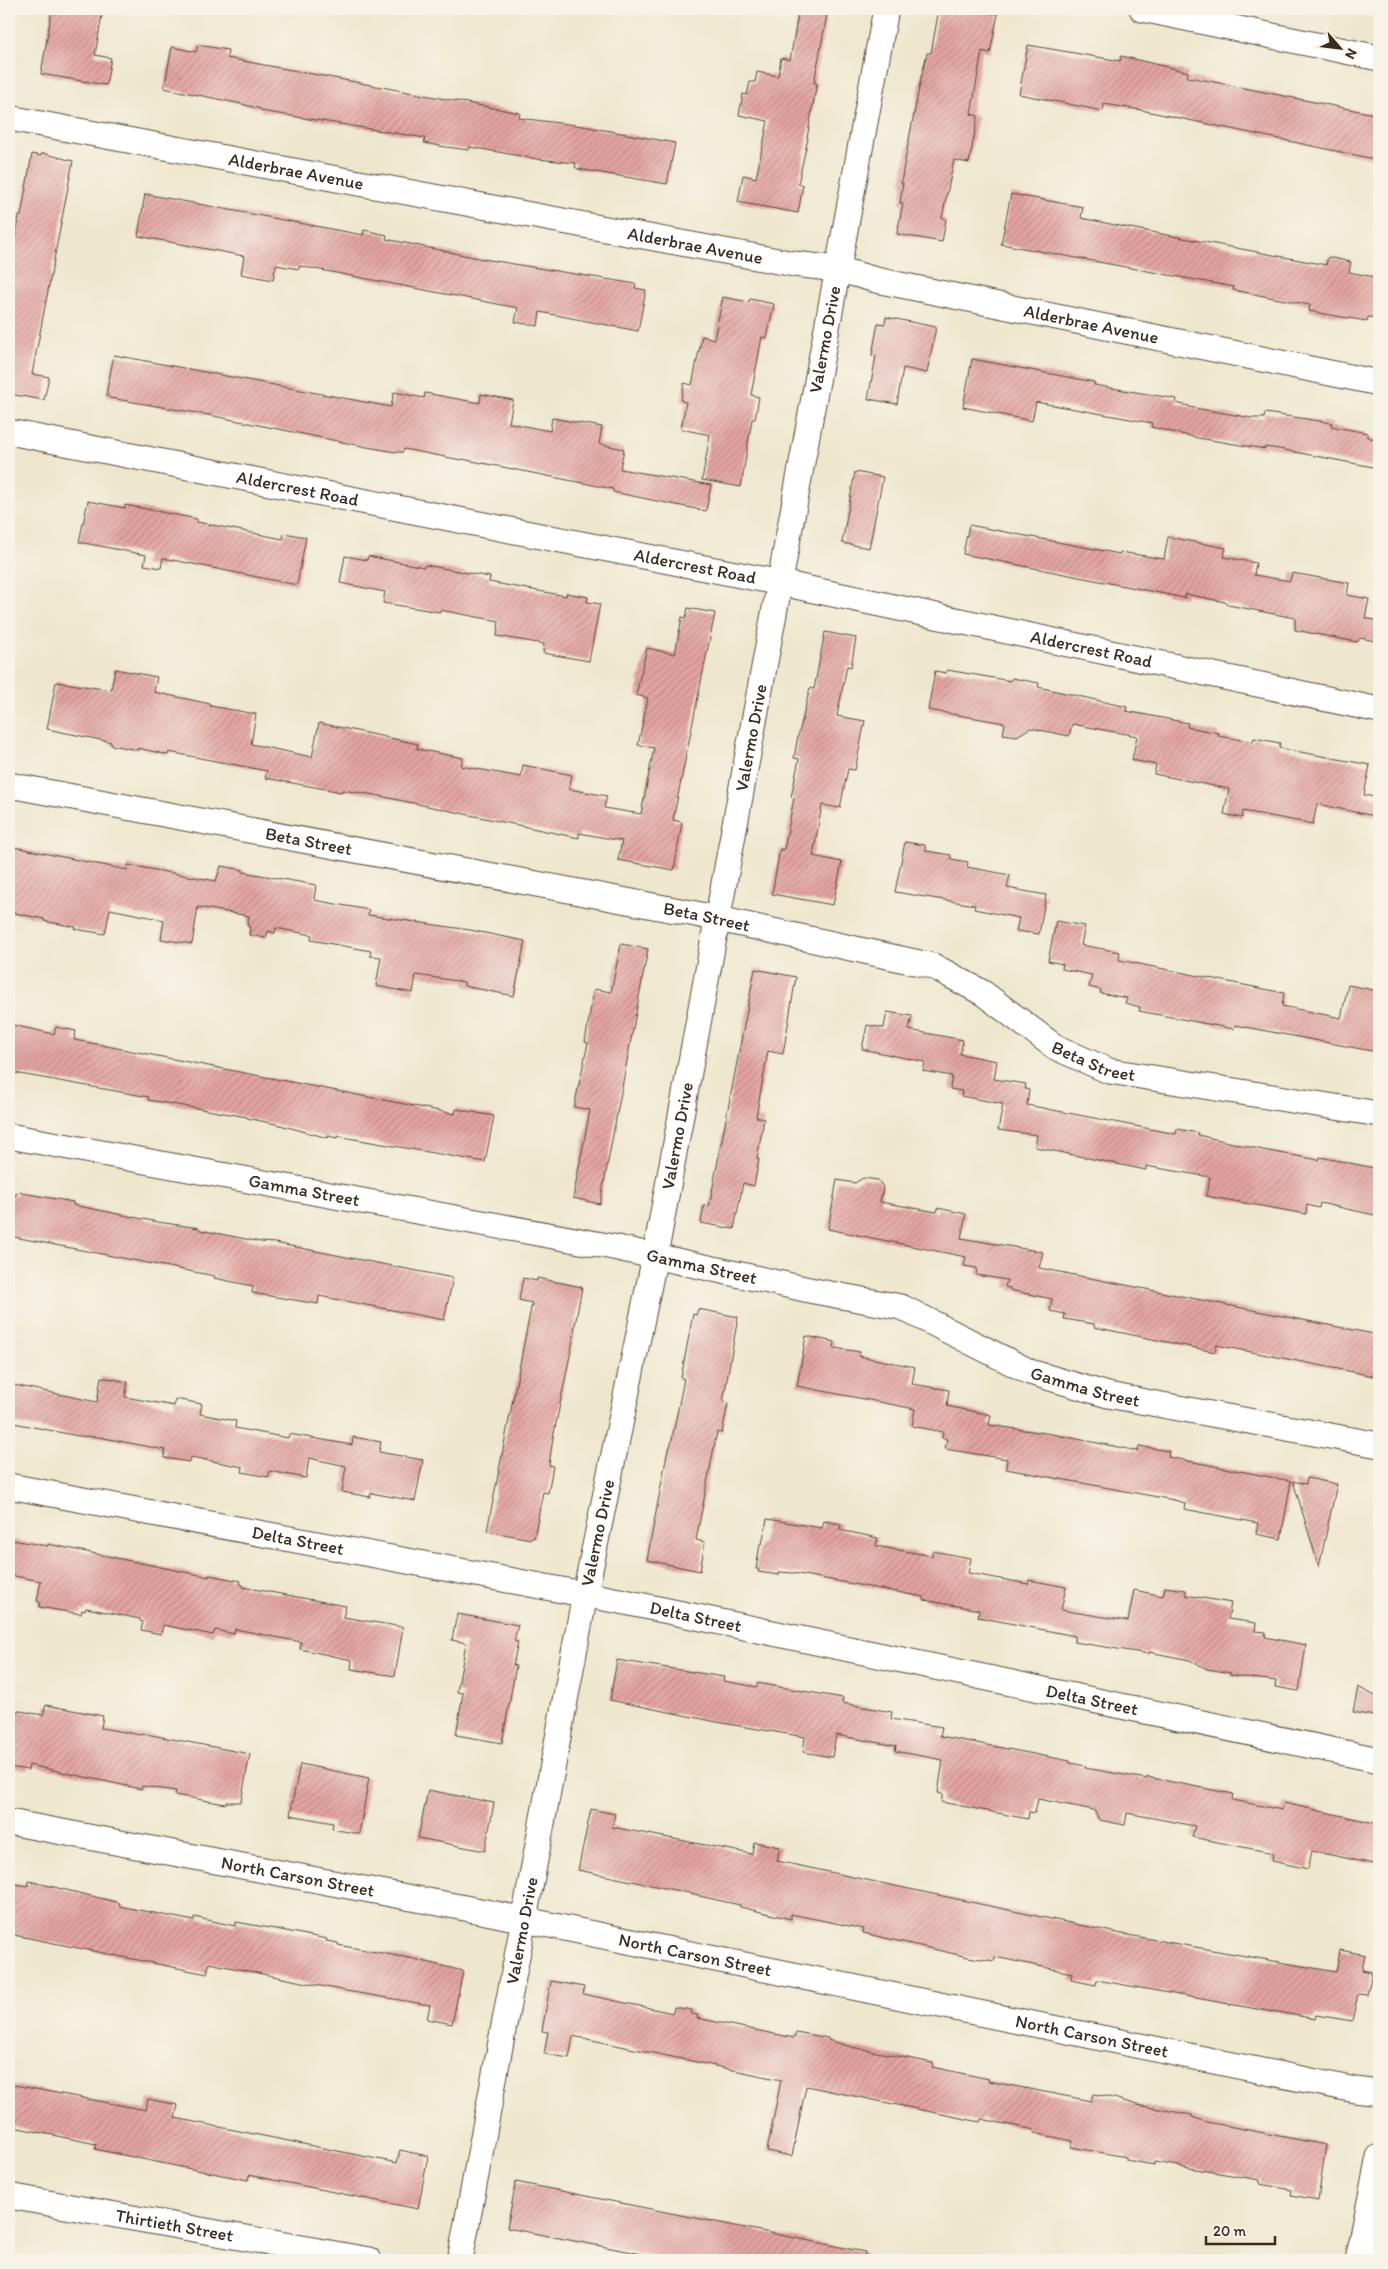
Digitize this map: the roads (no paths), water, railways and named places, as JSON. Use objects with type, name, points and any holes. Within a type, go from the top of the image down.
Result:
[{"type":"street","name":"Valermo Drive","points":[[460,2260],[585,1594],[655,1256],[886,9]]},
{"type":"street","points":[[1142,9],[1379,58]]},
{"type":"street","name":"Alderbrae Avenue","points":[[9,118],[794,264],[837,269],[876,280],[1379,382]]},
{"type":"street","name":"Aldercrest Road","points":[[9,432],[781,583],[1379,710]]},
{"type":"street","name":"Beta Street","points":[[9,785],[718,918],[933,966],[983,993],[1055,1047],[1109,1071],[1379,1114]]},
{"type":"street","name":"Gamma Street","points":[[9,1136],[655,1256],[814,1291],[902,1306],[1030,1372],[1108,1395],[1379,1445]]},
{"type":"street","name":"Delta Street","points":[[9,1486],[585,1594],[1379,1760]]},
{"type":"street","name":"North Carson Street","points":[[9,1822],[525,1920],[1355,2090],[1379,2093]]},
{"type":"street","points":[[1358,2260],[1379,2157]]},
{"type":"street","name":"Thirtieth Street","points":[[9,2196],[369,2260]]}]
